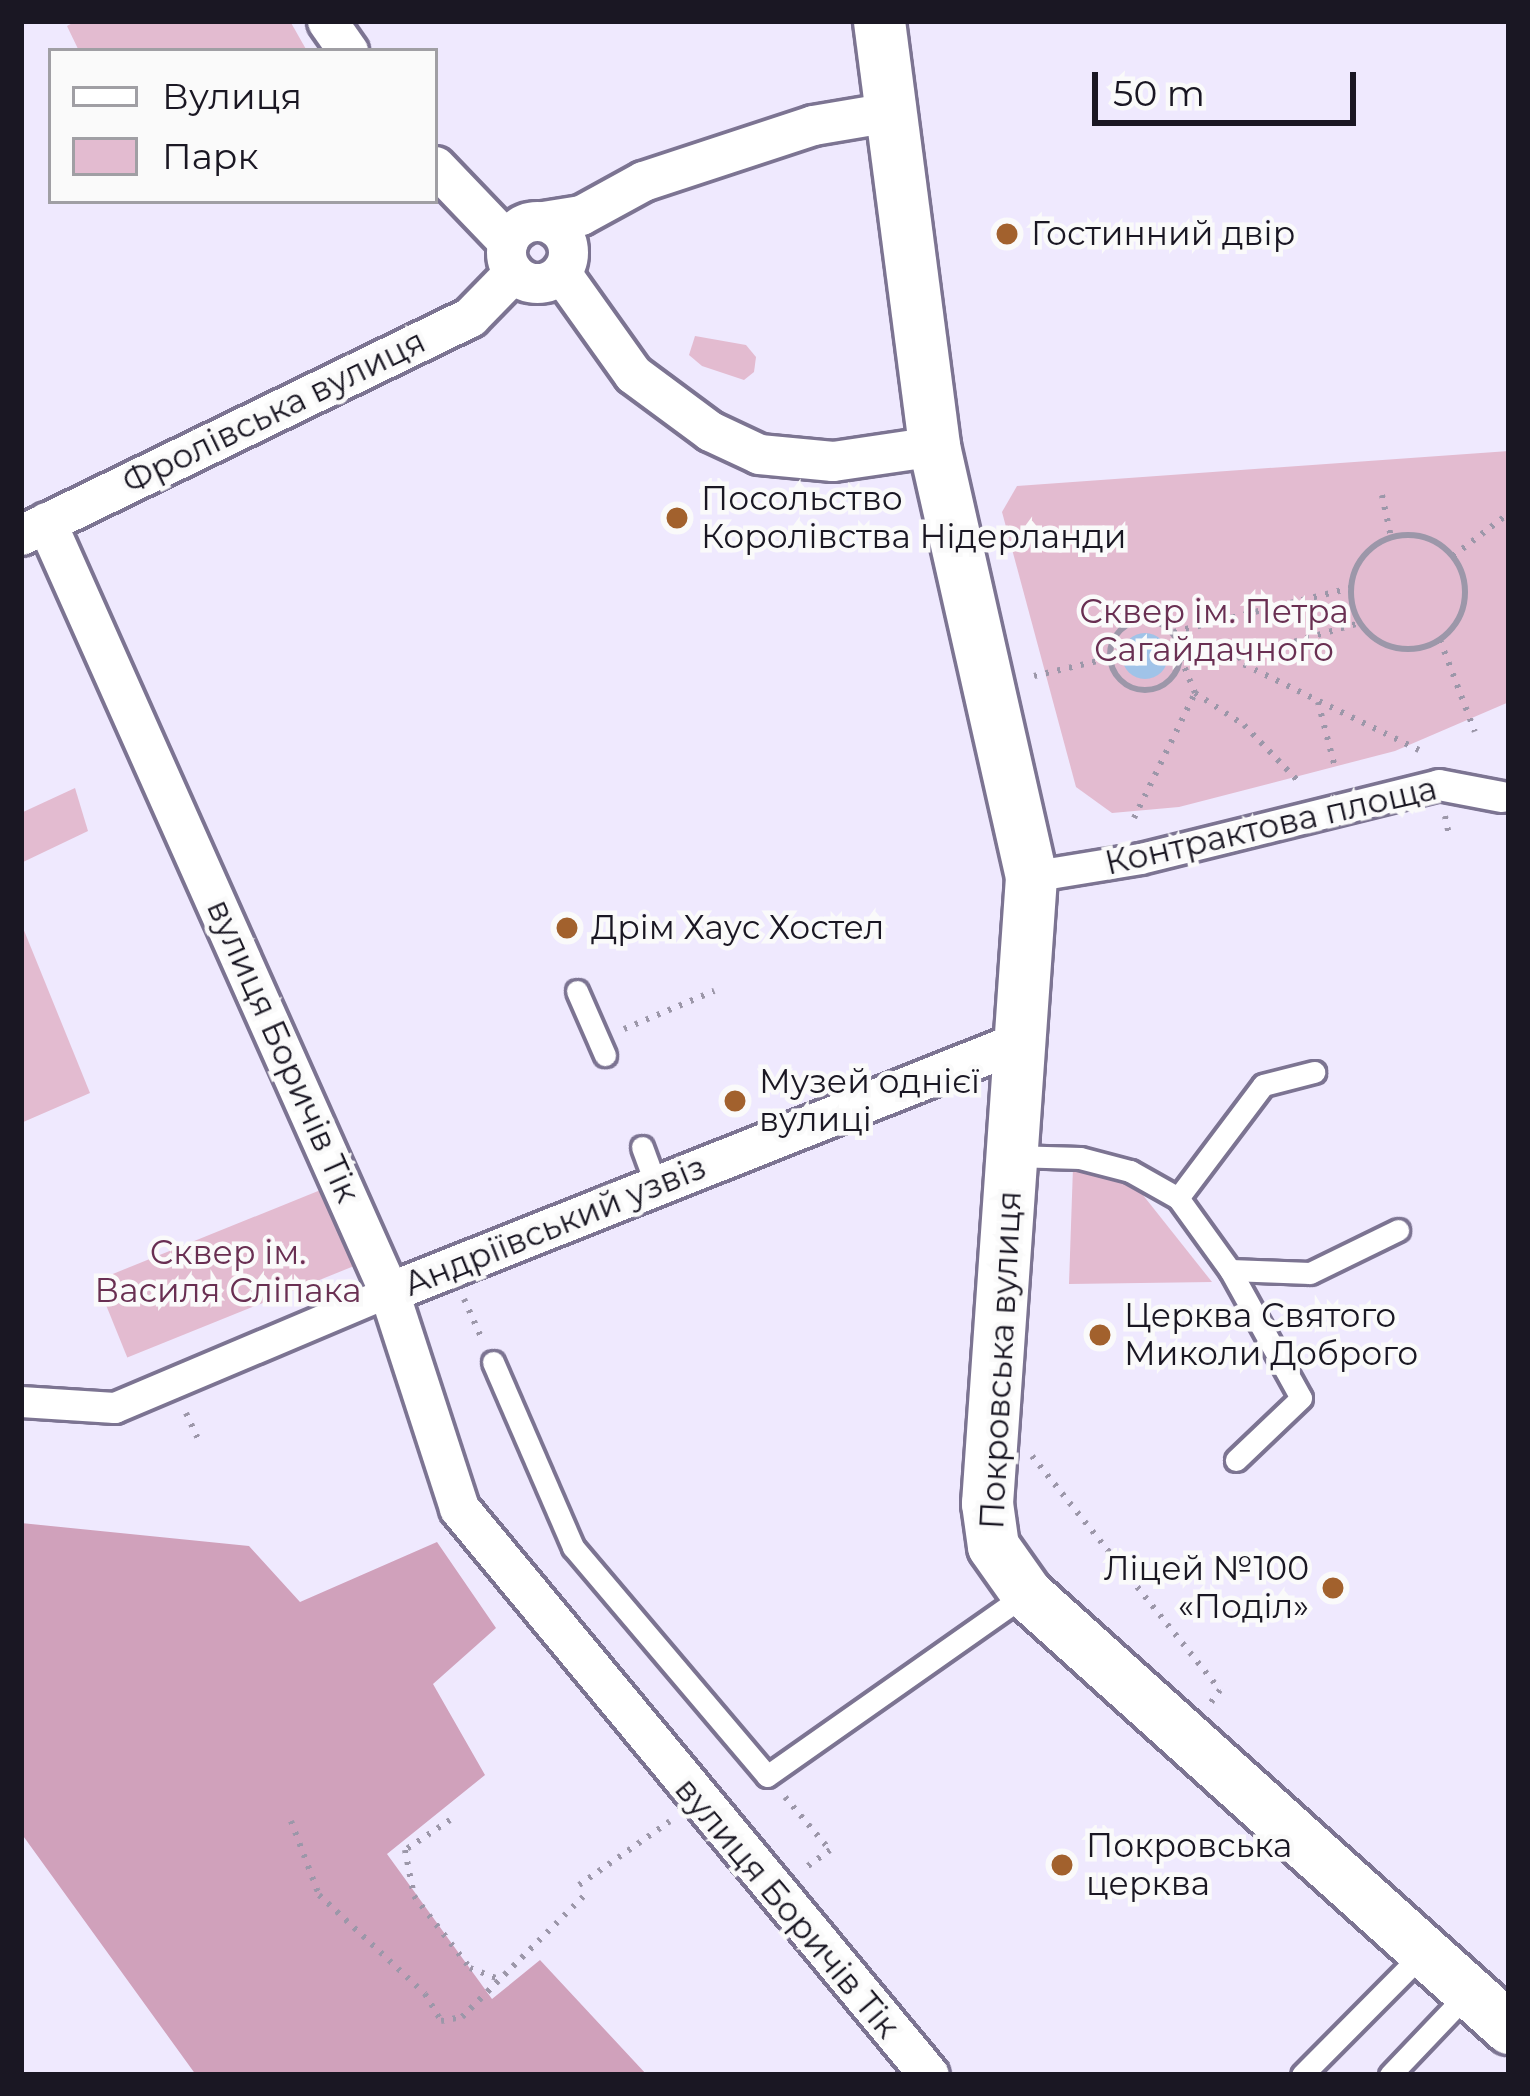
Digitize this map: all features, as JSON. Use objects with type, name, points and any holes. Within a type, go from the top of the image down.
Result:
[{"type":"street","points":[[327,21],[346,48]]},
{"type":"street","points":[[879,21],[934,446],[1031,877],[1018,1042]]},
{"type":"street","points":[[438,170],[510,258],[541,284],[563,239],[643,181],[813,125],[890,112]]},
{"type":"street","name":"Фролівська вулиця","points":[[33,528],[470,317],[510,258],[521,226],[563,239]]},
{"type":"street","points":[[563,239],[633,374],[710,431],[759,454],[832,461],[934,446]]},
{"type":"street","name":"вулиця Боричів Тік","points":[[33,528],[389,1292],[459,1508],[698,1802],[929,2075]]},
{"type":"street","name":"Контрактова площа","points":[[1031,877],[1141,859],[1439,785],[1507,798]]},
{"type":"street","name":"Андріївський узвіз","points":[[21,1402],[115,1408],[389,1292],[1018,1042]]},
{"type":"street","name":"Покровська вулиця","points":[[1018,1042],[988,1520],[999,1557],[1027,1594],[1509,2028]]},
{"type":"lane","points":[[577,991],[601,1047]]},
{"type":"lane","points":[[1178,1198],[1263,1085],[1314,1072]]},
{"type":"lane","points":[[642,1147],[656,1185]]},
{"type":"lane","points":[[1011,1156],[1080,1158],[1130,1171],[1178,1198],[1230,1270],[1301,1398],[1236,1460]]},
{"type":"lane","points":[[1230,1270],[1310,1273],[1398,1230]]},
{"type":"lane","points":[[493,1362],[573,1547],[767,1777],[1027,1594]]},
{"type":"lane","points":[[1302,2075],[1425,1951]]},
{"type":"lane","points":[[1390,2075],[1469,1992]]},
{"type":"path","points":[[1382,494],[1390,537]]},
{"type":"path","points":[[1453,556],[1509,512]]},
{"type":"path","points":[[1390,537],[1424,537],[1453,556],[1465,601],[1440,640],[1405,649],[1360,622],[1351,588],[1363,556],[1390,537]]},
{"type":"path","points":[[1181,658],[1169,682],[1142,691],[1117,676],[1110,658],[1127,625],[1148,620],[1172,632],[1351,588]]},
{"type":"path","points":[[1181,658],[1233,658],[1360,622]]},
{"type":"path","points":[[1172,632],[1195,693],[1244,725],[1298,781]]},
{"type":"path","points":[[1440,640],[1475,732]]},
{"type":"path","points":[[1034,676],[1110,658]]},
{"type":"path","points":[[1233,658],[1419,750]]},
{"type":"path","points":[[1134,818],[1195,693]]},
{"type":"path","points":[[1318,702],[1336,771]]},
{"type":"path","points":[[601,1047],[714,991]]},
{"type":"path","points":[[460,1291],[493,1362]]},
{"type":"path","points":[[184,1410],[201,1445]]},
{"type":"path","points":[[1022,1444],[1220,1690],[1203,1716]]},
{"type":"path","points":[[767,1777],[830,1850],[807,1868]]},
{"type":"path","points":[[579,1885],[698,1802]]},
{"type":"path","points":[[450,1820],[405,1850],[414,1896],[470,1968],[499,1979]]},
{"type":"path","points":[[291,1821],[320,1895],[425,1994],[441,2021],[462,2018],[586,1894]]},
{"type":"green space","points":[[76,21],[290,21],[305,48],[78,48],[67,26]]},
{"type":"green space","points":[[695,336],[746,345],[756,357],[754,372],[744,380],[702,366],[689,355]]},
{"type":"green space","name":"Сквер ім. Петра Сагайдачного","points":[[1509,451],[1509,702],[1395,751],[1179,807],[1112,813],[1076,787],[1002,512],[1017,486]]},
{"type":"green space","points":[[75,788],[88,831],[21,863],[21,813]]},
{"type":"green space","points":[[21,923],[90,1093],[21,1123]]},
{"type":"green space","points":[[1073,1167],[1135,1185],[1212,1282],[1069,1284]]},
{"type":"green space","name":"Сквер ім. Василя Сліпака","points":[[328,1187],[359,1264],[127,1358],[96,1281]]},
{"type":"shaded area","points":[[21,1523],[249,1546],[300,1602],[437,1542],[496,1628],[433,1684],[485,1775],[387,1854],[492,1999],[540,1960],[647,2075],[196,2075],[21,1833]]},
{"type":"water","points":[[1145,633],[1161,640],[1168,656],[1161,672],[1145,679],[1129,672],[1122,656],[1129,640]]},
{"type":"place","name":"Гостинний двір","points":[[1007,234]]},
{"type":"place","name":"Посольство Королівства Нідерланди","points":[[677,518]]},
{"type":"place","name":"Дрім Хаус Хостел","points":[[567,928]]},
{"type":"place","name":"Музей однієї вулиці","points":[[735,1101]]},
{"type":"place","name":"Церква Святого Миколи Доброго","points":[[1100,1335]]},
{"type":"place","name":"Ліцей №100 «Поділ»","points":[[1333,1588]]},
{"type":"place","name":"Покровська церква","points":[[1062,1865]]}]
